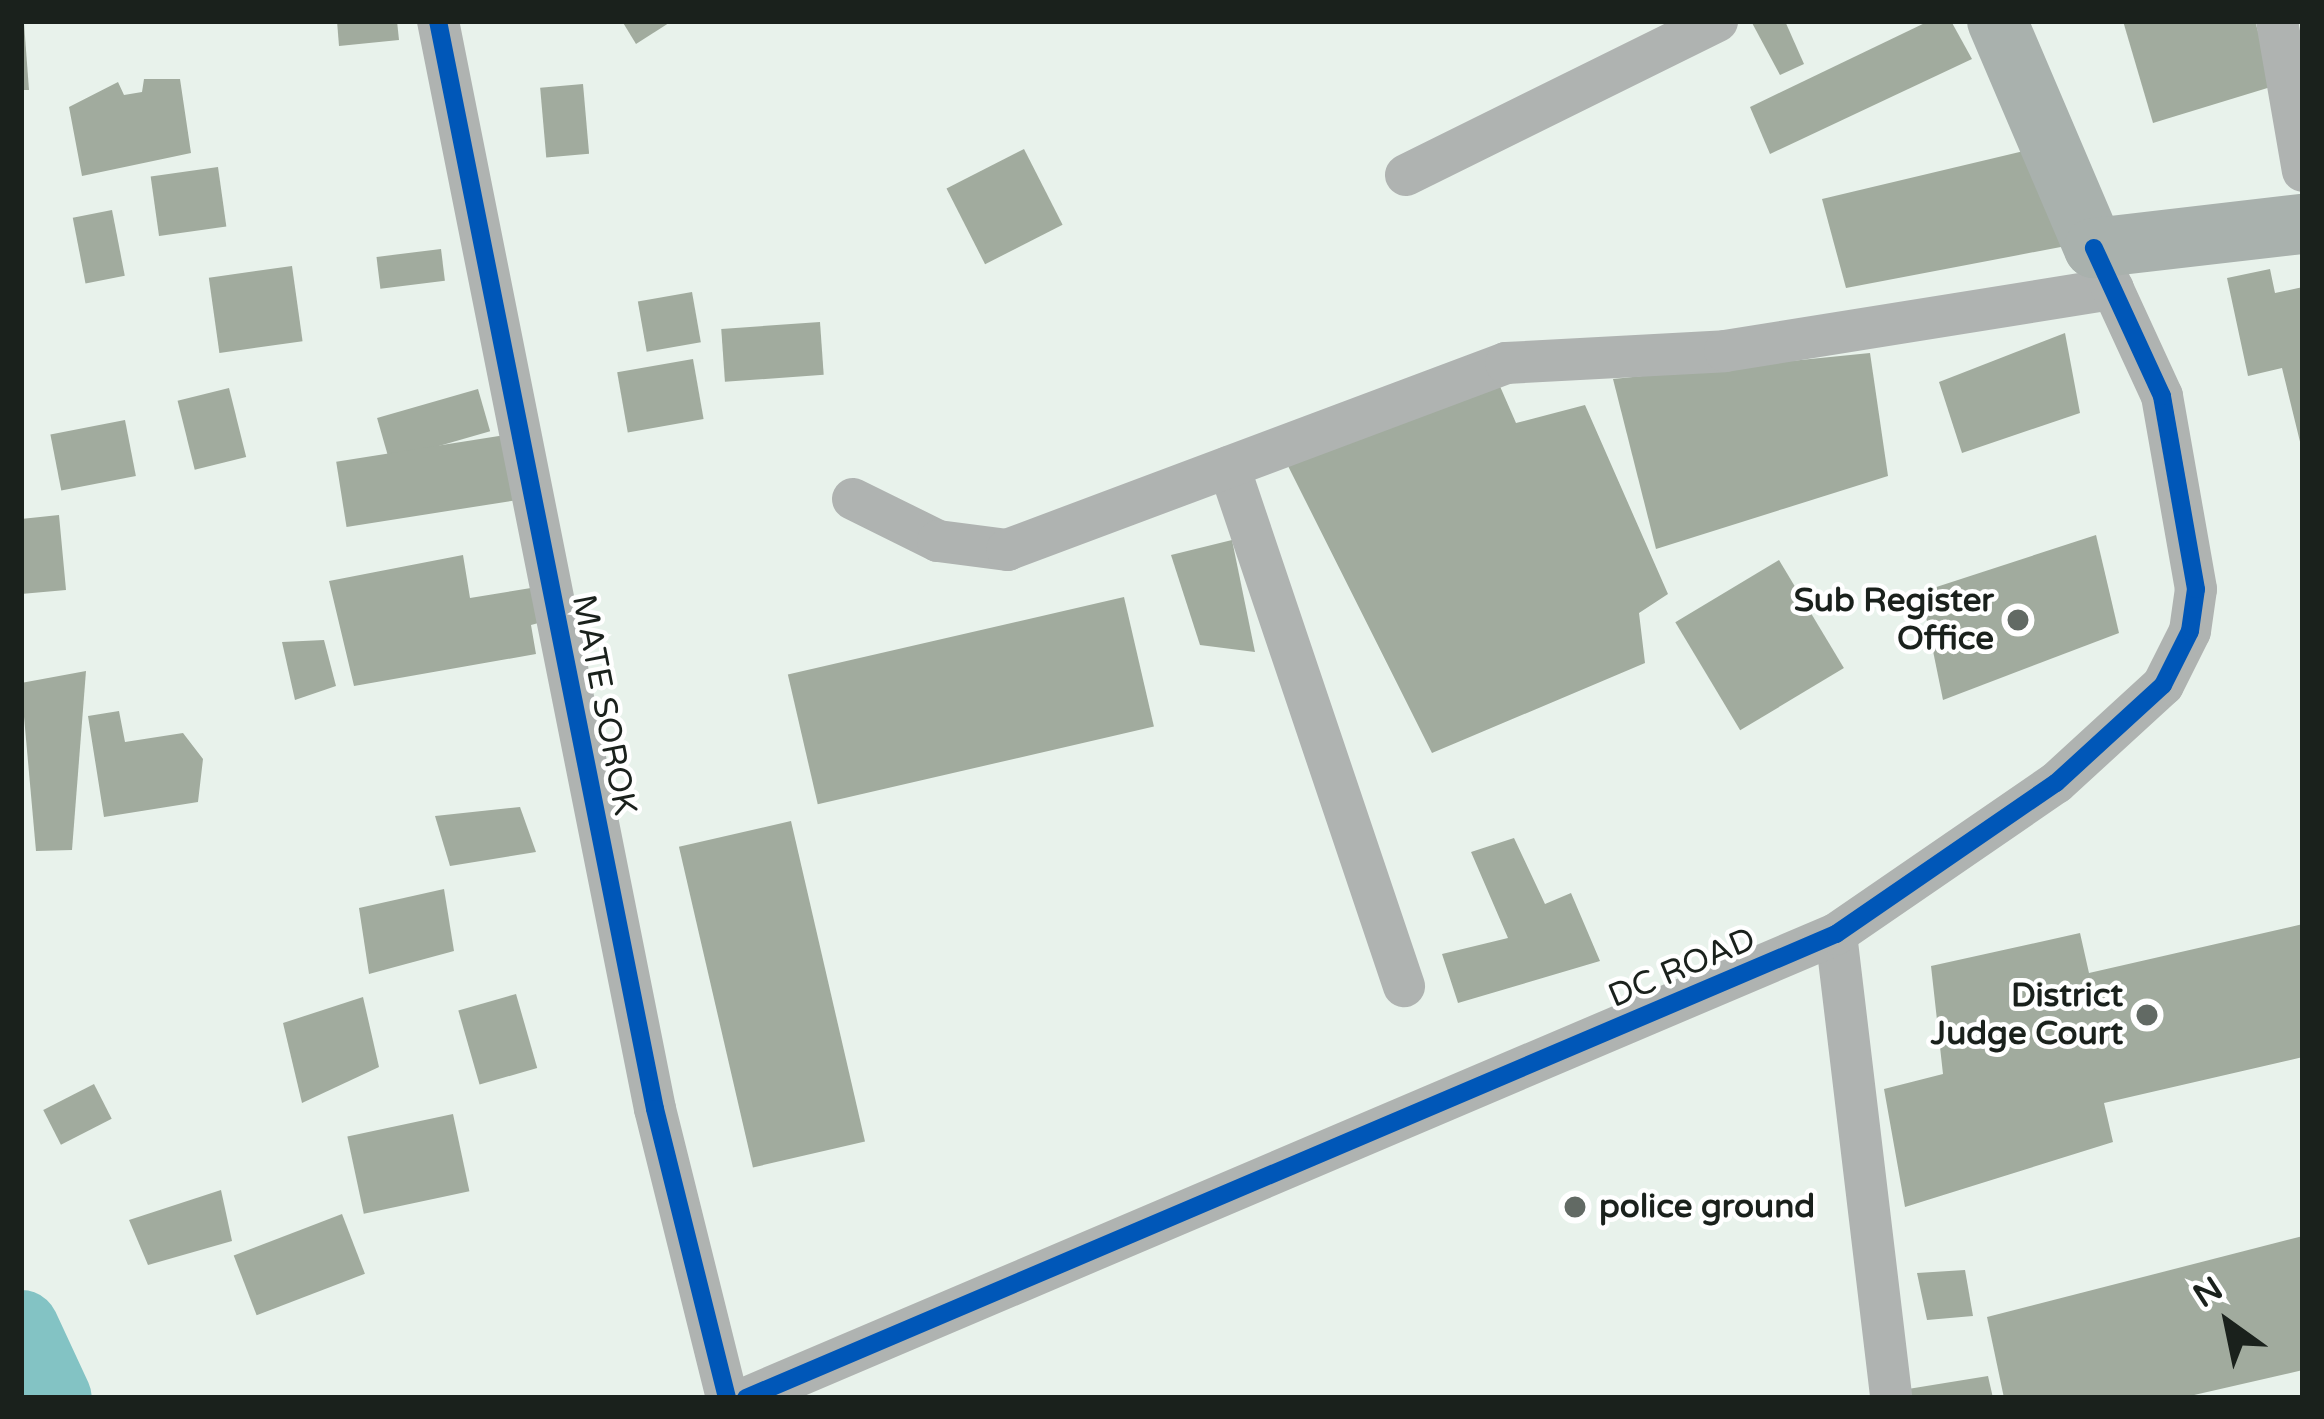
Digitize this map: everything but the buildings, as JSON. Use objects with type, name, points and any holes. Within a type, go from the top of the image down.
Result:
[{"type":"highway","points":[[1997,21],[2104,268],[2303,224]]},
{"type":"street","name":"MATE SOROK","points":[[439,21],[656,1109],[727,1398]]},
{"type":"street","points":[[1406,175],[1717,21]]},
{"type":"street","points":[[2277,21],[2303,171]]},
{"type":"street","points":[[853,499],[938,541],[1007,550],[1154,503],[1229,466],[1506,363],[1724,351],[2104,268]]},
{"type":"street","name":"DC ROAD","points":[[746,1398],[1836,934],[2056,783],[2163,685],[2191,631],[2196,590],[2162,396],[2104,268]]},
{"type":"street","points":[[1229,466],[1404,986]]},
{"type":"street","points":[[1836,934],[1892,1398]]},
{"type":"waterway","points":[[21,1327],[54,1398]]},
{"type":"cycle path","points":[[438,21],[655,1109],[727,1398]]},
{"type":"cycle path","points":[[746,1398],[1836,934],[2056,783],[2163,685],[2190,631],[2196,589],[2162,396],[2094,248]]},
{"type":"place","name":"Sub Register Office","points":[[2018,620]]},
{"type":"place","name":"District Judge Court","points":[[2147,1015]]},
{"type":"place","name":"police ground","points":[[1575,1207]]}]
